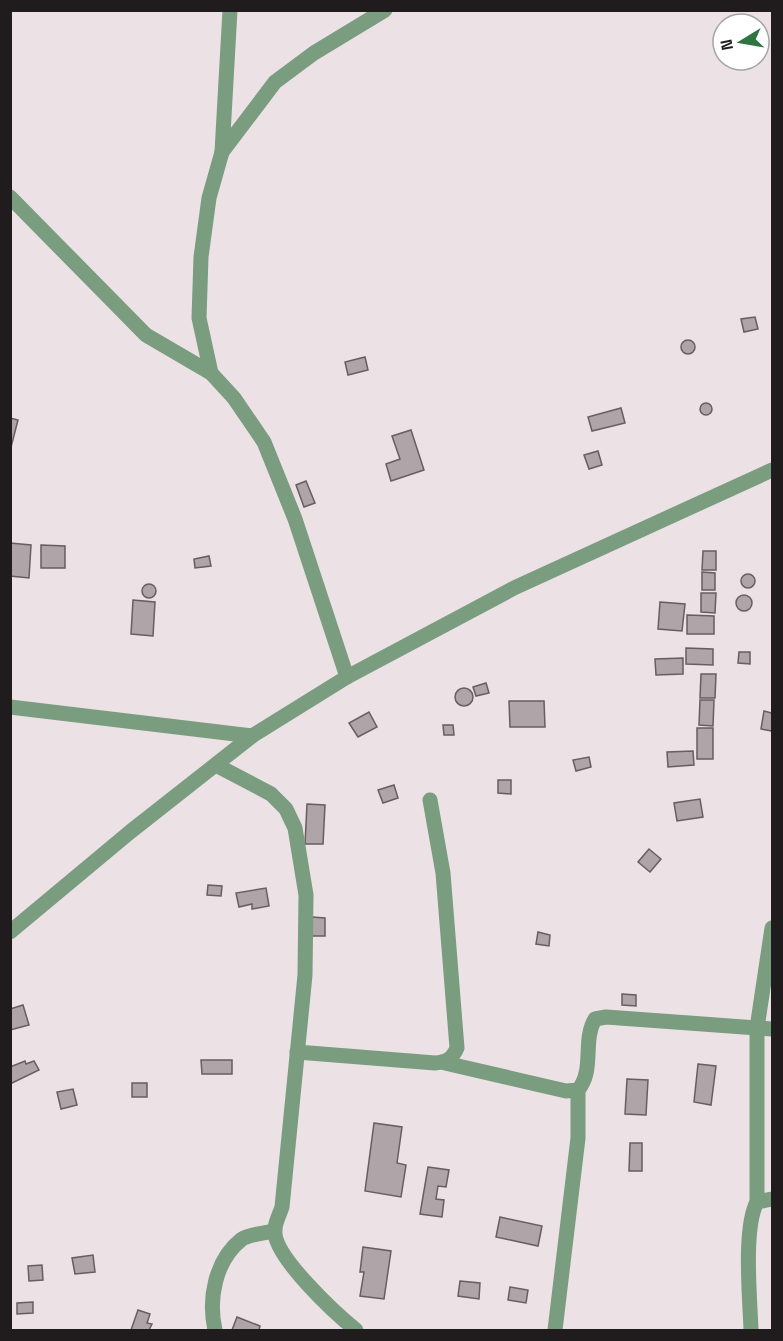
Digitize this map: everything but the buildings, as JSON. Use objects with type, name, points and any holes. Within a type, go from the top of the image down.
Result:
[{"type":"street","points":[[212,373],[199,318],[201,257],[209,198],[222,152],[230,10]]},
{"type":"street","points":[[222,152],[275,82],[353,28],[385,10]]},
{"type":"street","points":[[10,197],[146,335],[212,373],[234,398],[264,442],[295,519],[347,677]]},
{"type":"street","points":[[10,932],[130,832],[252,736],[347,677],[514,588],[772,470]]},
{"type":"street","points":[[10,707],[252,736]]},
{"type":"street","points":[[216,765],[271,794],[286,809],[295,828],[306,895],[305,975],[282,1207],[274,1231],[279,1246],[303,1280],[356,1330]]},
{"type":"street","points":[[430,800],[443,873],[458,1048],[453,1058],[444,1063]]},
{"type":"street","points":[[751,1330],[750,1244],[753,1210],[765,1200],[765,1028],[772,928]]},
{"type":"street","points":[[555,1330],[578,1138],[578,1090],[586,1080],[589,1029],[595,1019],[606,1017],[765,1028]]},
{"type":"street","points":[[297,1052],[444,1063],[566,1091],[578,1090]]},
{"type":"street","points":[[215,1330],[212,1318],[214,1281],[229,1254],[244,1238],[274,1231]]}]
